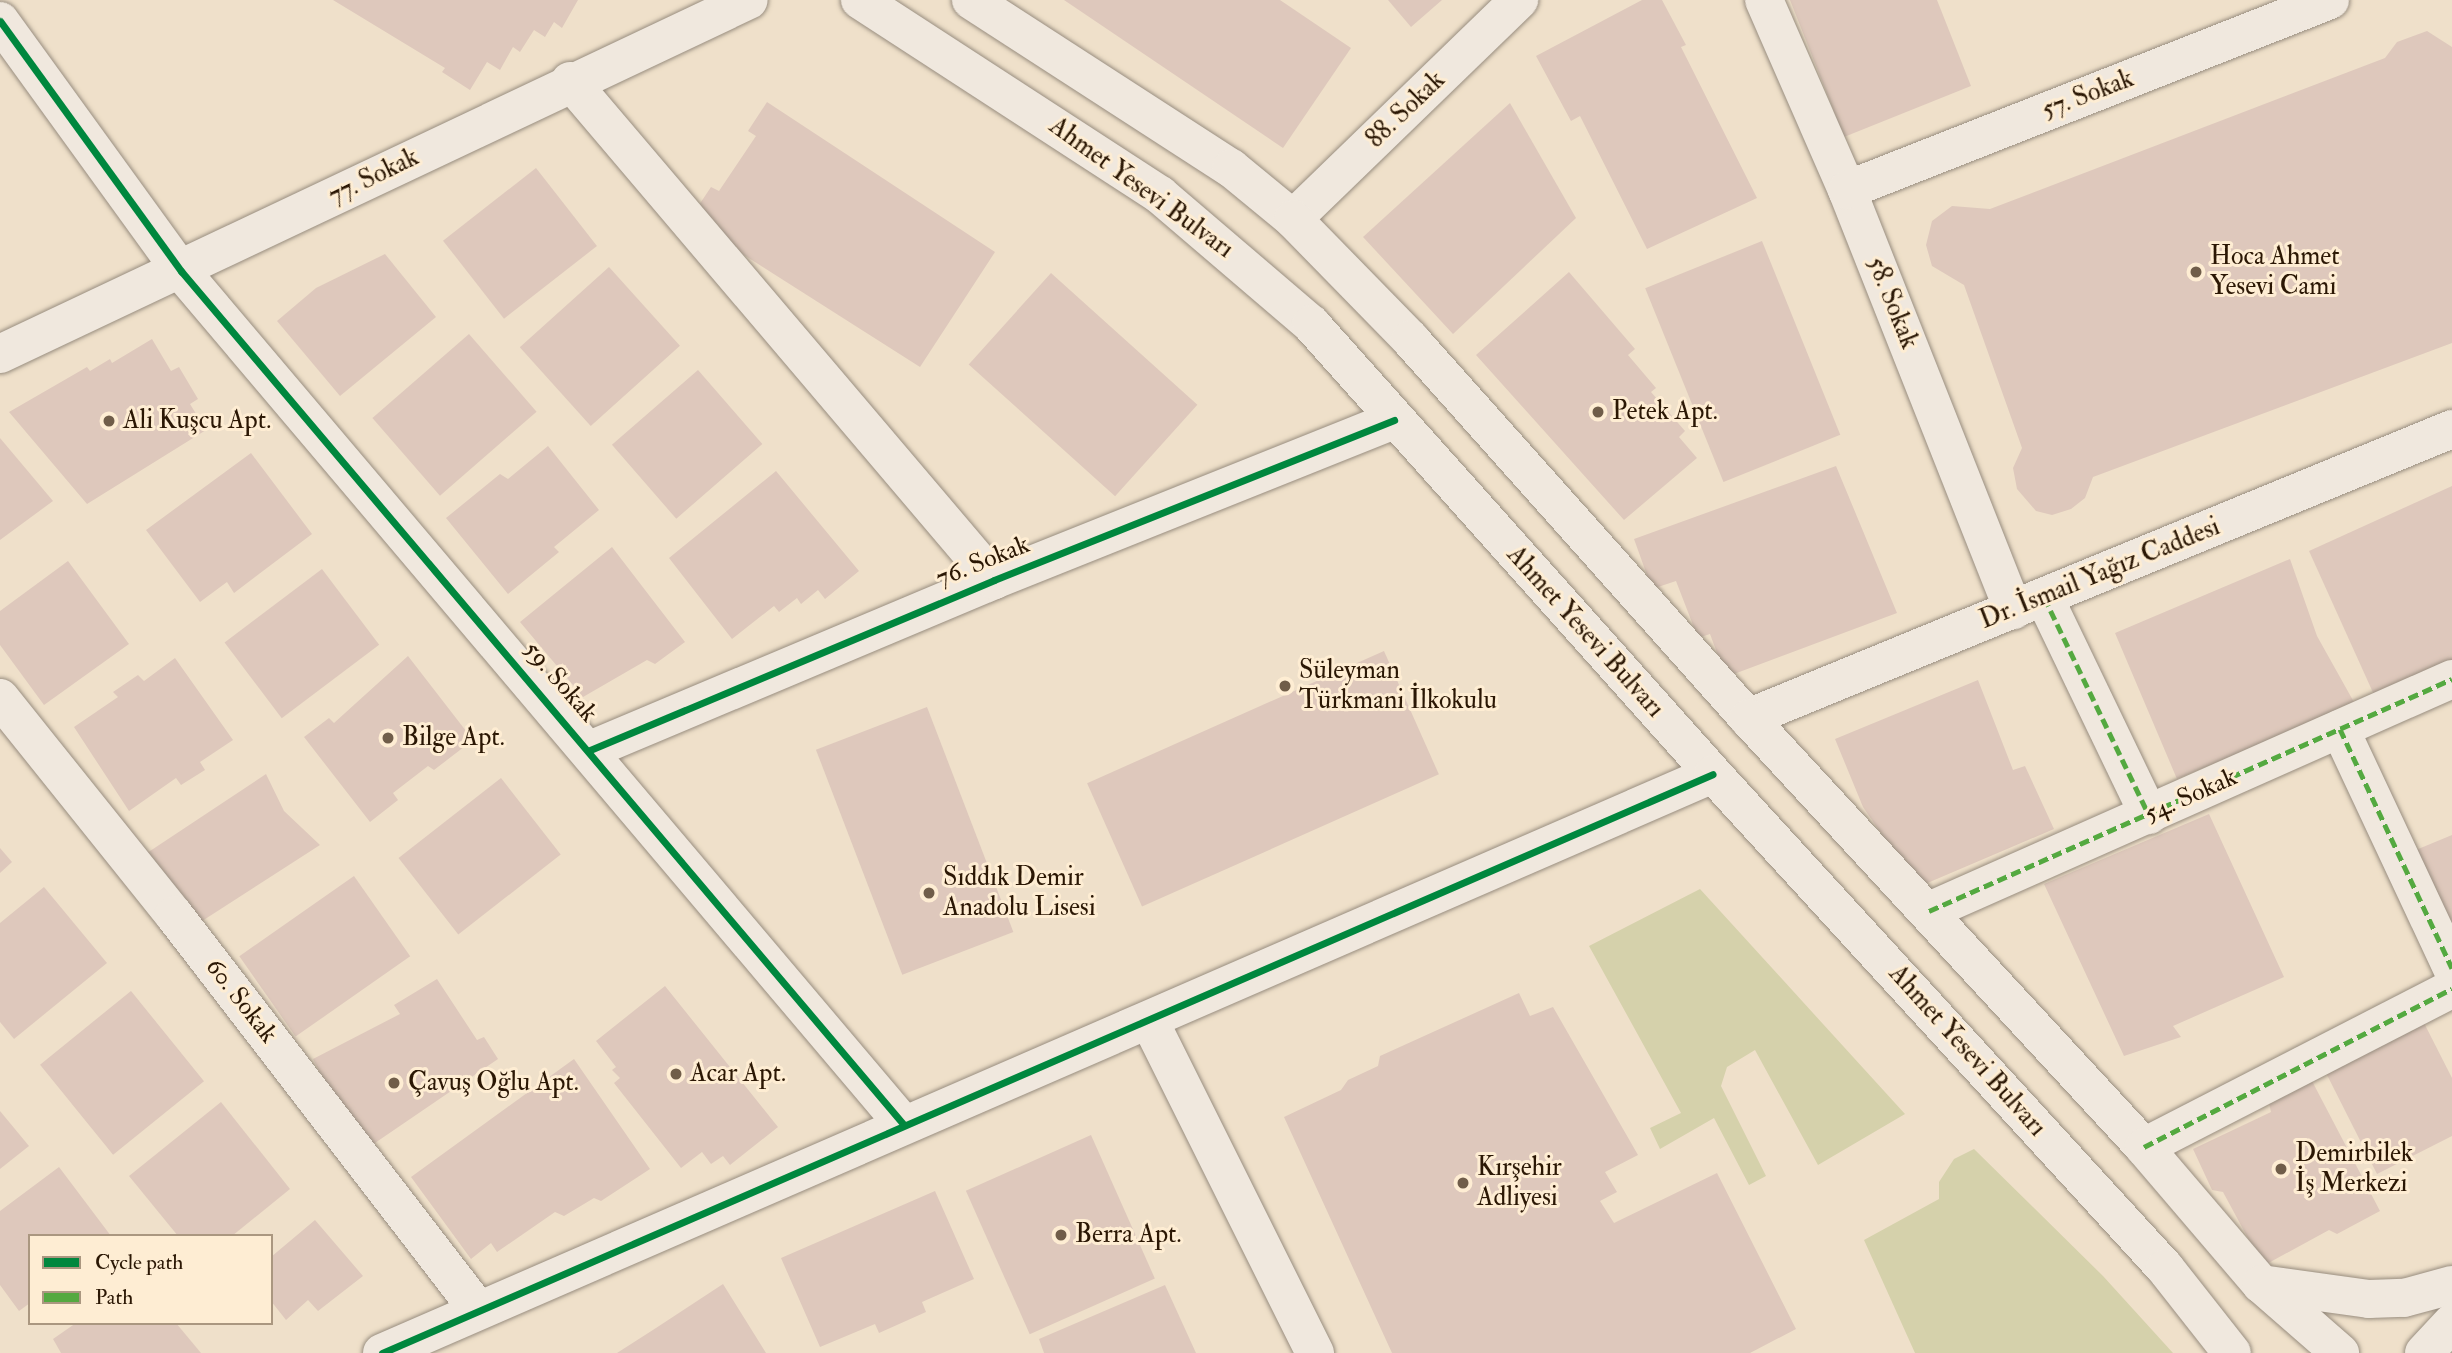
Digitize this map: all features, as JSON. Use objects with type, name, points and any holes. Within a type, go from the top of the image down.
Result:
[{"type":"street","name":"77. Sokak","points":[[0,354],[181,271],[570,81],[749,0]]},
{"type":"street","name":"Ahmet Yesevi Bulvarı","points":[[860,0],[1160,195],[1311,324],[1713,774],[2165,1268],[2232,1353]]},
{"type":"street","points":[[971,0],[1231,168],[1293,219],[1410,339],[1748,718],[2144,1147],[2261,1284],[2340,1353]]},
{"type":"street","name":"88. Sokak","points":[[1293,219],[1518,0]]},
{"type":"street","name":"58. Sokak","points":[[1763,0],[2029,603],[2149,815]]},
{"type":"street","name":"57. Sokak","points":[[1847,190],[2330,0]]},
{"type":"street","name":"59. Sokak","points":[[0,21],[181,271],[590,750],[903,1124]]},
{"type":"street","points":[[570,81],[994,580]]},
{"type":"street","name":"76. Sokak","points":[[590,750],[994,580],[1394,420]]},
{"type":"street","name":"Dr. İsmail Yağız Caddesi","points":[[1748,718],[2452,429]]},
{"type":"street","name":"54. Sokak","points":[[1929,911],[2452,679]]},
{"type":"street","name":"60. Sokak","points":[[0,698],[183,926],[477,1308]]},
{"type":"street","points":[[2340,729],[2452,968]]},
{"type":"street","points":[[382,1353],[477,1308],[1149,1020],[1713,774]]},
{"type":"street","points":[[2144,1147],[2452,989]]},
{"type":"street","points":[[1149,1020],[1315,1353]]},
{"type":"street","points":[[2165,1268],[2197,1353]]},
{"type":"street","points":[[2261,1284],[2369,1299],[2404,1298],[2452,1285]]},
{"type":"street","points":[[2424,1353],[2452,1323]]},
{"type":"shaded area","points":[[1700,889],[1905,1114],[1818,1165],[1755,1050],[1727,1067],[1721,1086],[1766,1176],[1749,1185],[1714,1118],[1660,1149],[1650,1128],[1681,1113],[1589,946]]},
{"type":"shaded area","points":[[1974,1149],[2103,1276],[2173,1353],[1915,1353],[1864,1240],[1939,1199],[1939,1182],[1954,1159]]},
{"type":"building","points":[[333,0],[578,0],[562,28],[554,22],[545,37],[534,30],[520,52],[513,47],[500,70],[487,62],[470,90],[442,72],[445,68]]},
{"type":"building","points":[[1064,0],[1280,0],[1351,48],[1283,148]]},
{"type":"building","points":[[1388,0],[1442,0],[1411,27]]},
{"type":"building","points":[[1642,0],[1662,0],[1686,45],[1681,47],[1757,198],[1647,249],[1580,116],[1571,121],[1536,56]]},
{"type":"building","points":[[1790,0],[1937,0],[1971,86],[1844,137]]},
{"type":"building","name":"Hoca Ahmet Yesevi Cami","points":[[2427,31],[2452,47],[2452,343],[2093,477],[2085,498],[2071,509],[2052,515],[2036,511],[2017,489],[2013,468],[2022,448],[1964,285],[1932,266],[1926,245],[1932,221],[1952,206],[1990,209],[2385,58],[2397,42]]},
{"type":"building","points":[[767,102],[995,252],[920,367],[689,220],[711,187],[719,191],[756,136],[748,131]]},
{"type":"building","points":[[1510,103],[1576,218],[1453,334],[1363,237]]},
{"type":"building","points":[[536,168],[597,246],[504,319],[443,241]]},
{"type":"building","points":[[1762,241],[1840,435],[1723,482],[1645,288]]},
{"type":"building","points":[[385,254],[436,317],[340,396],[277,321],[316,288]]},
{"type":"building","points":[[609,267],[680,346],[591,426],[520,347]]},
{"type":"building","name":"Petek Apt.","points":[[1569,272],[1635,349],[1628,355],[1656,388],[1651,392],[1685,431],[1679,437],[1697,458],[1624,520],[1476,355]]},
{"type":"building","points":[[1051,273],[1197,405],[1115,496],[969,364]]},
{"type":"building","points":[[469,334],[537,412],[440,496],[372,418]]},
{"type":"building","name":"Ali Kuşcu Apt.","points":[[152,339],[171,371],[179,367],[198,399],[190,404],[206,430],[87,504],[9,412],[87,367],[90,371],[110,359],[112,363]]},
{"type":"building","points":[[698,370],[762,444],[676,519],[612,445]]},
{"type":"building","points":[[0,438],[53,501],[0,540]]},
{"type":"building","points":[[548,446],[599,510],[554,547],[559,552],[508,594],[446,518],[500,474],[508,479]]},
{"type":"building","points":[[251,453],[312,534],[234,593],[227,582],[200,602],[146,530]]},
{"type":"building","points":[[1836,466],[1897,613],[1726,677],[1710,634],[1698,638],[1676,581],[1652,589],[1634,539]]},
{"type":"building","points":[[776,471],[859,571],[825,599],[818,590],[801,604],[797,598],[779,612],[774,606],[732,639],[669,558]]},
{"type":"building","points":[[2452,486],[2452,662],[2375,697],[2309,551]]},
{"type":"building","points":[[612,547],[685,642],[655,664],[647,660],[583,697],[520,622]]},
{"type":"building","points":[[2290,559],[2317,636],[2355,704],[2177,779],[2115,633]]},
{"type":"building","points":[[68,561],[129,644],[44,705],[0,645],[0,611]]},
{"type":"building","points":[[322,569],[379,645],[282,718],[225,642]]},
{"type":"building","points":[[1384,651],[1439,774],[1142,907],[1087,783]]},
{"type":"building","name":"Bilge Apt.","points":[[408,656],[473,740],[434,770],[428,766],[393,793],[398,800],[370,822],[304,737],[329,718],[334,723]]},
{"type":"building","points":[[175,658],[233,740],[200,762],[205,770],[181,785],[176,778],[129,811],[74,727],[118,697],[113,692],[138,675],[144,681]]},
{"type":"building","points":[[1978,680],[2013,770],[2025,766],[2054,829],[1918,887],[1863,807],[1835,739]]},
{"type":"building","points":[[927,707],[1013,932],[902,975],[816,750]]},
{"type":"building","points":[[266,774],[284,811],[320,845],[199,923],[147,853]]},
{"type":"building","points":[[501,778],[561,854],[458,934],[399,858]]},
{"type":"building","points":[[2209,814],[2284,977],[2173,1026],[2181,1037],[2124,1056],[2044,884]]},
{"type":"building","points":[[2452,835],[2452,946],[2411,852]]},
{"type":"building","points":[[0,848],[12,862],[0,873]]},
{"type":"building","points":[[354,876],[410,956],[296,1037],[239,956]]},
{"type":"building","points":[[44,887],[107,963],[14,1039],[0,1022],[0,923]]},
{"type":"building","name":"Çavuş Oğlu Apt.","points":[[437,979],[477,1040],[484,1037],[498,1059],[372,1145],[338,1107],[313,1059],[400,1014],[394,1005]]},
{"type":"building","name":"Acar Apt.","points":[[665,986],[778,1127],[730,1165],[723,1156],[711,1164],[702,1152],[681,1168],[614,1083],[620,1078],[612,1070],[616,1067],[596,1041]]},
{"type":"building","points":[[131,991],[204,1081],[113,1155],[40,1065]]},
{"type":"building","name":"Kırşehir Adliyesi","points":[[1519,993],[1530,1016],[1553,1007],[1638,1155],[1605,1172],[1617,1192],[1600,1201],[1614,1223],[1717,1173],[1796,1329],[1750,1353],[1392,1353],[1284,1117],[1341,1090],[1348,1080],[1378,1066],[1380,1056]]},
{"type":"building","points":[[2423,1021],[2452,1078],[2452,1136],[2377,1174],[2325,1071]]},
{"type":"building","points":[[574,1059],[650,1169],[601,1201],[594,1198],[564,1216],[555,1212],[497,1252],[491,1243],[471,1259],[411,1177]]},
{"type":"building","name":"Demirbilek İş Merkezi","points":[[2312,1081],[2380,1211],[2337,1234],[2329,1230],[2263,1266],[2223,1192],[2212,1190],[2193,1149],[2271,1112],[2269,1103]]},
{"type":"building","points":[[221,1102],[290,1189],[234,1234],[176,1234],[129,1176]]},
{"type":"building","points":[[0,1111],[29,1146],[0,1169]]},
{"type":"building","name":"Berra Apt.","points":[[1091,1135],[1155,1278],[1030,1334],[966,1191]]},
{"type":"building","points":[[59,1167],[109,1234],[28,1234],[28,1304],[19,1311],[0,1285],[0,1211]]},
{"type":"building","points":[[935,1191],[974,1279],[922,1302],[926,1312],[879,1333],[875,1324],[820,1347],[781,1258]]},
{"type":"building","points":[[315,1220],[363,1276],[318,1311],[308,1300],[286,1320],[273,1304],[273,1255]]},
{"type":"building","points":[[723,1284],[766,1353],[617,1353],[656,1328]]},
{"type":"building","points":[[1165,1285],[1196,1353],[1044,1353],[1039,1339]]},
{"type":"building","points":[[73,1325],[178,1325],[201,1353],[61,1353],[53,1339]]},
{"type":"marked path","points":[[2044,597],[2149,815]]},
{"type":"marked path","points":[[1929,911],[2452,679]]},
{"type":"marked path","points":[[2340,729],[2452,968]]},
{"type":"marked path","points":[[2144,1147],[2452,989]]},
{"type":"cycle path","points":[[0,21],[181,271],[903,1124]]},
{"type":"cycle path","points":[[590,750],[994,580],[1394,420]]},
{"type":"cycle path","points":[[382,1353],[1713,774]]},
{"type":"place","name":"Hoca Ahmet Yesevi Cami","points":[[2196,272]]},
{"type":"place","name":"Petek Apt.","points":[[1598,412]]},
{"type":"place","name":"Ali Kuşcu Apt.","points":[[109,421]]},
{"type":"place","name":"Süleyman Türkmani İlkokulu","points":[[1285,686]]},
{"type":"place","name":"Bilge Apt.","points":[[388,738]]},
{"type":"place","name":"Sıddık Demir Anadolu Lisesi","points":[[929,893]]},
{"type":"place","name":"Acar Apt.","points":[[676,1074]]},
{"type":"place","name":"Çavuş Oğlu Apt.","points":[[394,1083]]},
{"type":"place","name":"Demirbilek İş Merkezi","points":[[2281,1169]]},
{"type":"place","name":"Kırşehir Adliyesi","points":[[1463,1183]]},
{"type":"place","name":"Berra Apt.","points":[[1061,1235]]}]
